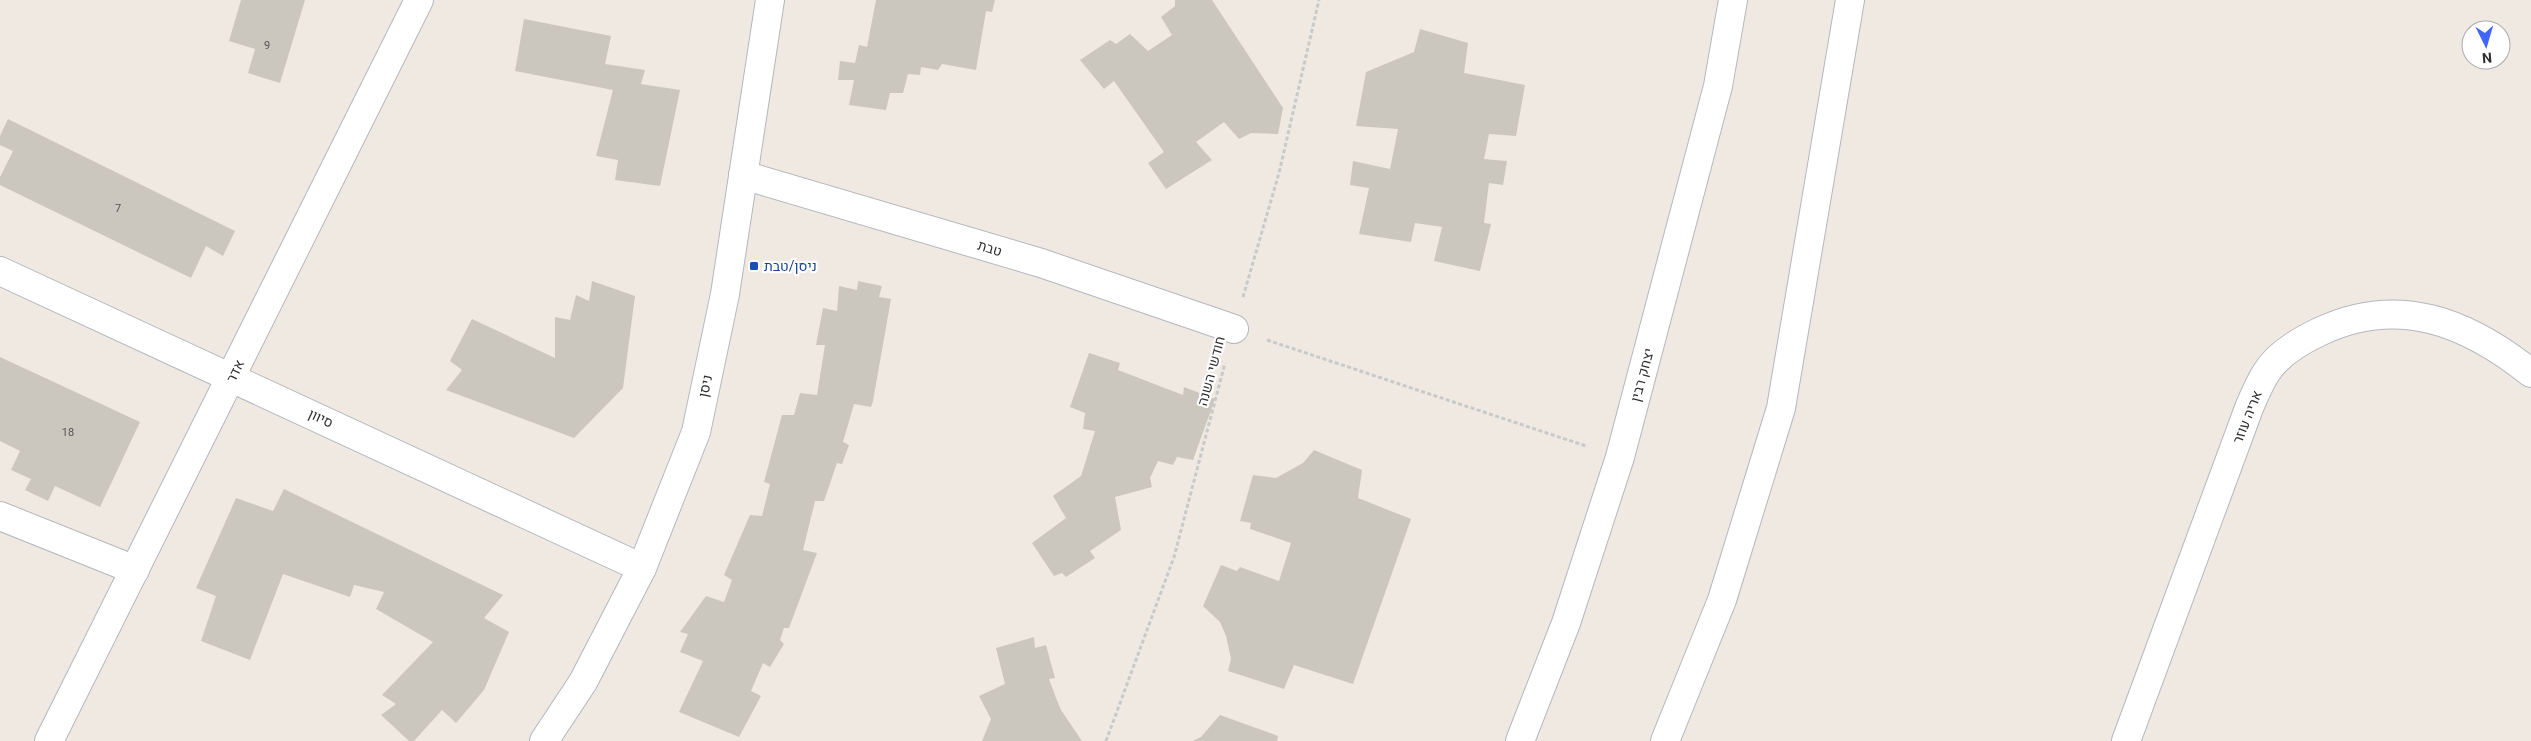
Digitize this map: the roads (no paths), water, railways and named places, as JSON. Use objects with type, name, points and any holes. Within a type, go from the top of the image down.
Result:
[{"type":"street","name":"אדר","points":[[49,741],[419,0]]},
{"type":"street","name":"ניסן","points":[[544,741],[582,682],[642,568],[696,432],[725,294],[770,0]]},
{"type":"street","name":"יצחק רבין","points":[[1520,741],[1566,623],[1620,457],[1718,86],[1733,0]]},
{"type":"street","points":[[1665,741],[1722,600],[1781,408],[1850,0]]},
{"type":"street","name":"טבת","points":[[743,174],[1041,263],[1234,329]]},
{"type":"street","name":"סיוון","points":[[0,271],[232,376],[642,568]]},
{"type":"street","name":"אריה עוזר","points":[[2126,741],[2249,408],[2266,372],[2298,342],[2342,321],[2376,314],[2423,316],[2461,327],[2513,358],[2531,373]]},
{"type":"street","points":[[0,516],[135,570]]},
{"type":"place","name":"ניסן/טבת","points":[[754,266]]}]
